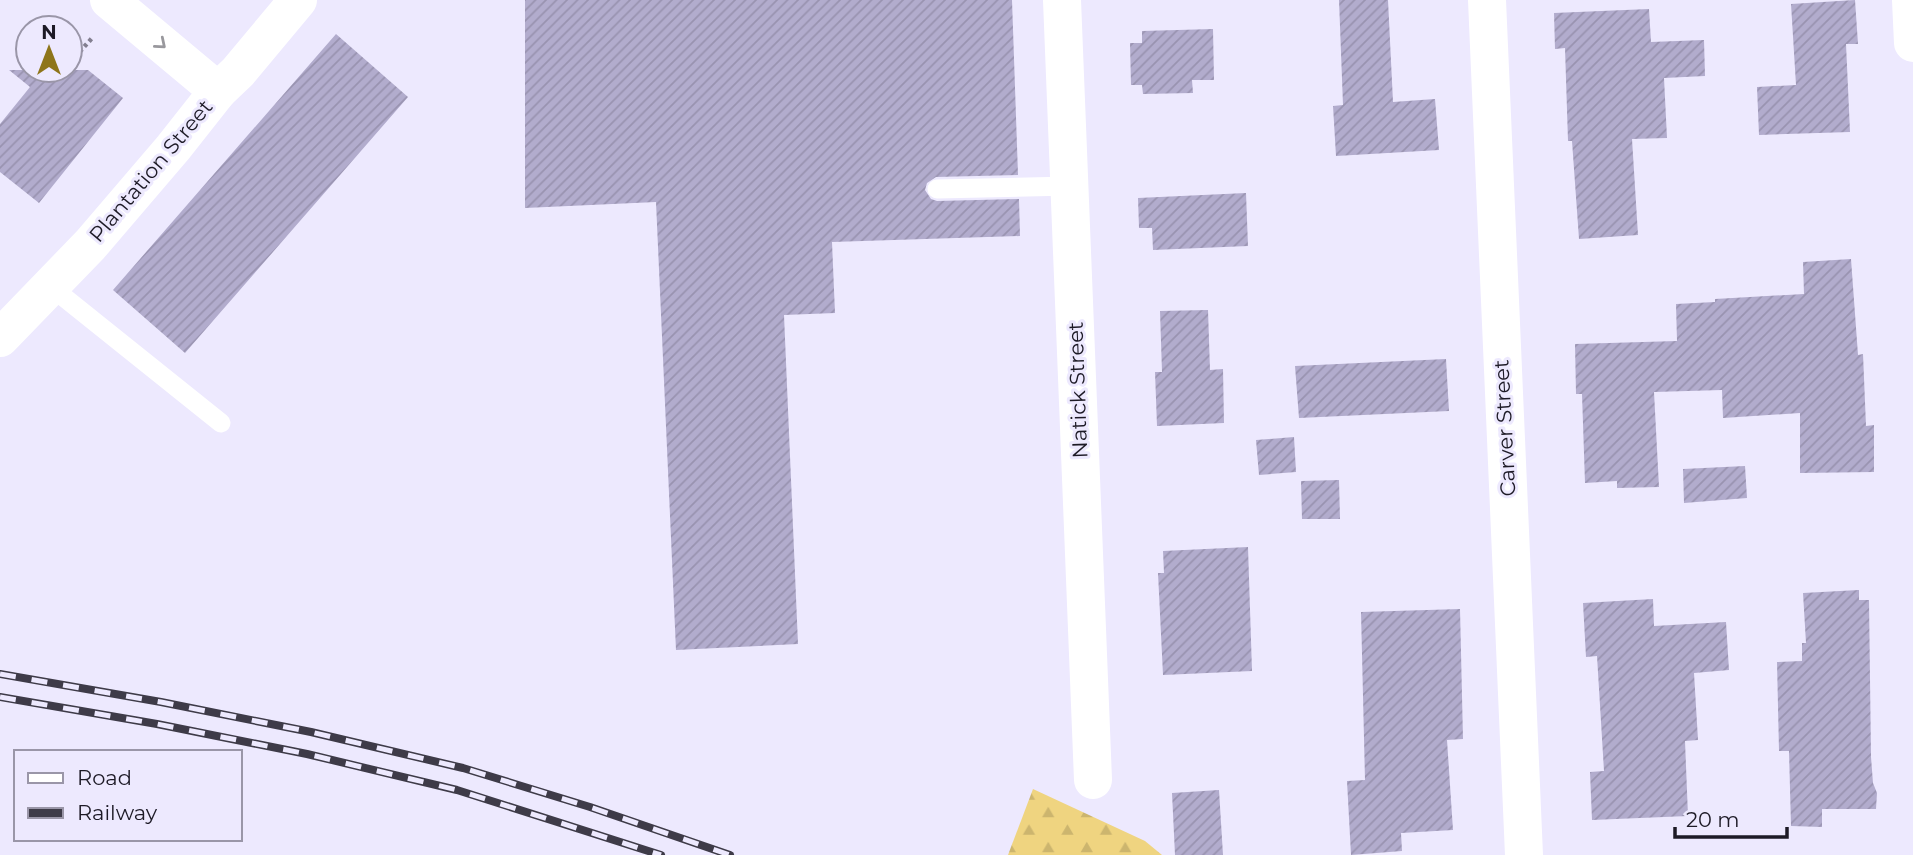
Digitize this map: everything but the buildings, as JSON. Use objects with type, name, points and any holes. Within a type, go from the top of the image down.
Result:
[{"type":"street","name":"Plantation Street","points":[[0,338],[124,206],[218,91],[238,72],[298,0]]},
{"type":"street","name":"Natick Street","points":[[1062,0],[1093,780]]},
{"type":"street","name":"Carver Street","points":[[1487,0],[1524,855]]},
{"type":"street","points":[[1911,0],[1913,43]]},
{"type":"street","points":[[103,17],[218,91]]},
{"type":"lane","points":[[937,190],[1071,186]]},
{"type":"lane","points":[[50,286],[221,424]]},
{"type":"path","points":[[84,44],[103,17]]},
{"type":"green space","points":[[1033,789],[1145,841],[1162,855],[1008,855]]},
{"type":"railway","points":[[0,674],[311,732],[463,768],[590,807],[730,855]]},
{"type":"railway","points":[[0,697],[157,724],[307,754],[457,790],[661,855]]}]
